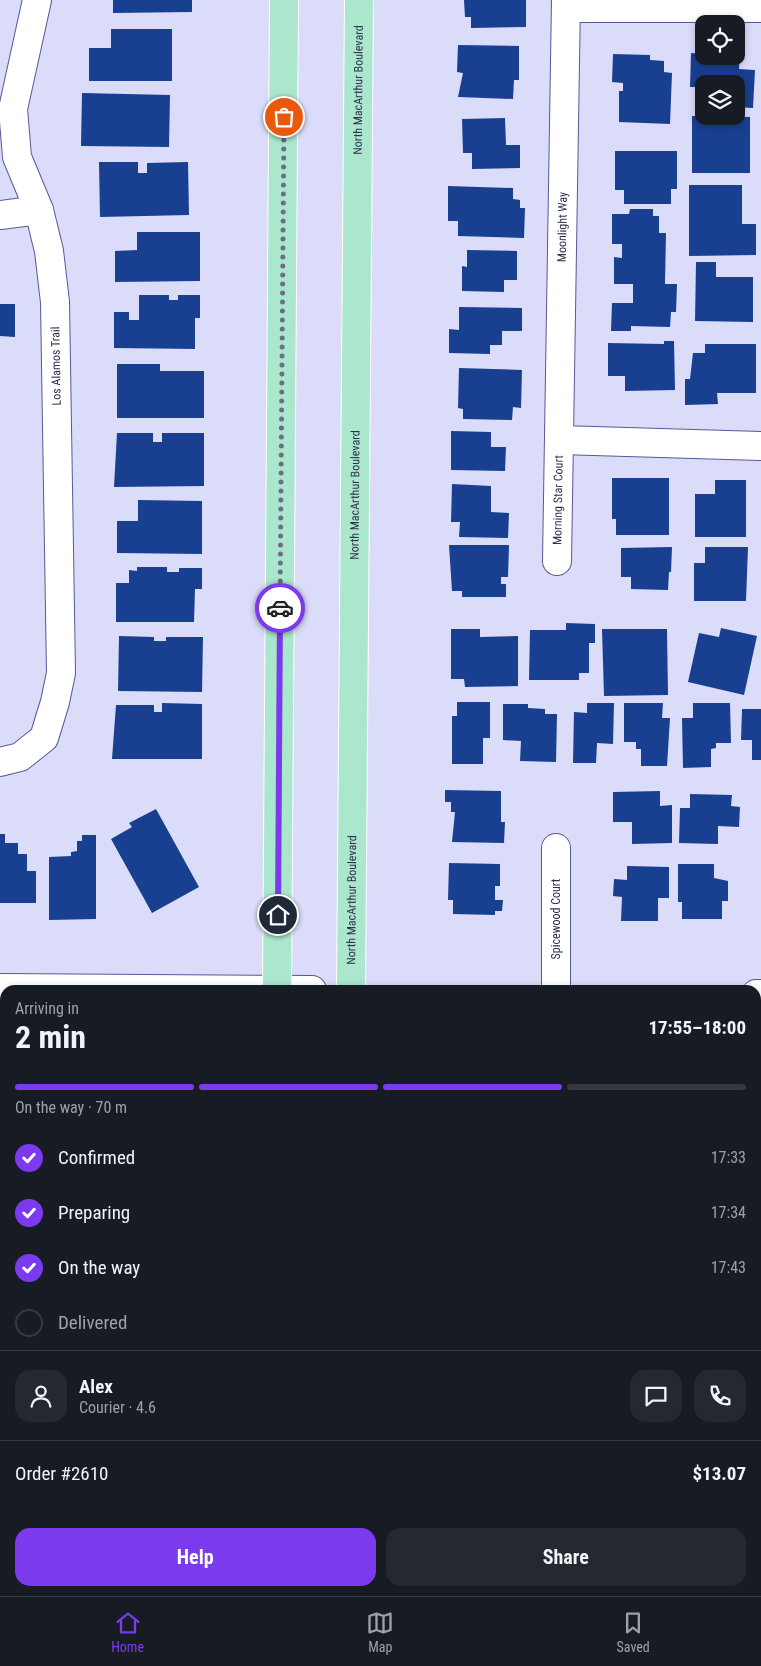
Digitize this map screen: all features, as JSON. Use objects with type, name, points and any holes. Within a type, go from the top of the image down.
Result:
[{"type":"main road","points":[[277,985],[284,0]]},
{"type":"main road","name":"North MacArthur Boulevard","points":[[351,985],[360,0]]},
{"type":"street","name":"Los Alamos Trail","points":[[0,762],[20,757],[44,738],[62,673],[55,302],[48,251],[39,210],[17,157],[14,109],[37,0]]},
{"type":"street","name":"Moonlight Way","points":[[560,440],[566,4],[761,8]]},
{"type":"street","points":[[0,215],[39,210]]},
{"type":"street","points":[[560,440],[761,446]]},
{"type":"street","name":"Morning Star Court","points":[[557,561],[560,440]]},
{"type":"street","name":"Spicewood Court","points":[[556,848],[556,985]]},
{"type":"building","points":[[113,0],[192,0],[192,12],[113,13]]},
{"type":"building","points":[[464,0],[526,0],[526,27],[471,28],[471,17],[465,17]]},
{"type":"building","points":[[111,29],[172,29],[172,81],[89,81],[89,48],[111,48]]},
{"type":"building","points":[[458,45],[519,46],[519,80],[514,80],[513,99],[458,97],[463,73],[457,72]]},
{"type":"building","points":[[691,53],[695,53],[695,65],[739,65],[739,69],[755,70],[753,108],[745,108],[745,75],[695,75],[695,87],[690,87]]},
{"type":"building","points":[[613,54],[650,55],[650,60],[664,61],[664,72],[672,73],[670,124],[619,122],[619,91],[623,91],[623,83],[612,82]]},
{"type":"building","points":[[82,93],[170,95],[169,147],[81,146]]},
{"type":"building","points":[[692,116],[695,116],[695,125],[745,125],[745,117],[750,117],[750,173],[692,173]]},
{"type":"building","points":[[505,118],[506,145],[520,145],[520,168],[472,169],[472,153],[463,153],[462,119]]},
{"type":"building","points":[[615,151],[677,151],[677,189],[671,189],[671,204],[624,204],[624,190],[615,190]]},
{"type":"building","points":[[99,162],[138,162],[138,173],[147,173],[147,163],[188,162],[189,215],[100,217]]},
{"type":"building","points":[[689,185],[742,185],[742,224],[756,224],[756,255],[689,256]]},
{"type":"building","points":[[448,186],[513,188],[513,199],[520,200],[520,208],[525,208],[524,238],[458,236],[458,221],[448,221]]},
{"type":"building","points":[[630,209],[653,209],[653,216],[659,216],[659,233],[666,233],[665,284],[677,284],[676,312],[671,312],[670,327],[631,326],[631,331],[611,331],[612,303],[633,303],[633,284],[614,284],[614,257],[622,258],[622,244],[612,244],[612,214],[629,214]]},
{"type":"building","points":[[137,232],[200,232],[200,281],[115,282],[115,251],[137,250]]},
{"type":"building","points":[[467,250],[517,251],[517,280],[504,280],[504,292],[462,291],[462,266],[467,267]]},
{"type":"building","points":[[696,262],[716,262],[716,277],[753,277],[753,322],[695,321]]},
{"type":"building","points":[[139,295],[169,295],[169,300],[178,300],[178,295],[200,295],[200,318],[195,318],[195,349],[114,348],[114,312],[129,312],[129,320],[139,320]]},
{"type":"building","points":[[0,304],[15,304],[15,337],[0,336]]},
{"type":"building","points":[[459,307],[522,308],[522,331],[502,331],[502,345],[490,345],[490,354],[449,353],[449,329],[459,330]]},
{"type":"building","points":[[664,341],[674,341],[675,390],[625,391],[625,376],[608,376],[608,343],[664,344]]},
{"type":"building","points":[[705,344],[756,344],[756,393],[717,393],[718,404],[685,405],[685,379],[690,379],[693,353],[705,353]]},
{"type":"building","points":[[117,364],[160,364],[160,371],[204,371],[204,418],[117,418]]},
{"type":"building","points":[[459,368],[522,370],[521,408],[513,407],[512,420],[463,419],[463,409],[458,408]]},
{"type":"building","points":[[451,431],[491,432],[491,447],[506,447],[505,471],[451,470]]},
{"type":"building","points":[[117,433],[153,433],[153,442],[162,442],[162,433],[204,433],[204,486],[114,487]]},
{"type":"building","points":[[612,478],[669,478],[669,535],[616,535],[616,519],[612,519]]},
{"type":"building","points":[[715,480],[746,480],[746,537],[695,537],[695,494],[715,494]]},
{"type":"building","points":[[452,484],[491,486],[491,512],[509,513],[508,538],[459,537],[460,522],[451,522]]},
{"type":"building","points":[[138,500],[202,501],[202,554],[117,553],[117,521],[138,521]]},
{"type":"building","points":[[449,545],[509,545],[508,577],[501,577],[501,584],[506,584],[506,597],[462,597],[462,591],[452,591]]},
{"type":"building","points":[[672,547],[668,590],[631,589],[631,577],[621,577],[621,548]]},
{"type":"building","points":[[705,547],[748,547],[746,601],[694,601],[694,563],[705,563]]},
{"type":"building","points":[[137,567],[167,567],[167,572],[179,572],[179,568],[202,568],[202,589],[195,589],[194,622],[116,622],[116,583],[129,583],[129,570],[137,571]]},
{"type":"building","points":[[566,623],[595,624],[595,643],[589,643],[589,673],[579,673],[579,680],[529,680],[530,630],[566,630]]},
{"type":"building","points":[[721,628],[757,636],[744,695],[688,682],[699,633],[719,637]]},
{"type":"building","points":[[451,629],[480,629],[480,637],[518,636],[518,686],[465,687],[464,679],[451,679]]},
{"type":"building","points":[[602,629],[667,629],[668,695],[604,696]]},
{"type":"building","points":[[119,636],[154,637],[154,641],[166,641],[166,637],[203,637],[202,692],[118,691]]},
{"type":"building","points":[[457,702],[490,702],[490,738],[483,738],[483,764],[452,764],[452,716],[457,716]]},
{"type":"building","points":[[162,703],[202,704],[202,759],[112,759],[116,705],[154,705],[154,712],[162,712]]},
{"type":"building","points":[[587,703],[614,703],[613,744],[597,743],[596,763],[573,763],[574,712],[587,713]]},
{"type":"building","points":[[624,703],[663,703],[662,718],[670,718],[667,766],[641,766],[641,749],[636,749],[636,742],[624,742]]},
{"type":"building","points":[[693,703],[730,703],[731,743],[716,743],[716,748],[711,749],[711,767],[683,768],[682,718],[693,718]]},
{"type":"building","points":[[503,704],[528,704],[528,708],[545,709],[545,714],[557,714],[556,762],[520,761],[521,741],[503,740]]},
{"type":"building","points":[[742,709],[761,709],[761,760],[752,760],[752,740],[741,740]]},
{"type":"building","points":[[445,790],[501,791],[501,822],[505,822],[504,843],[452,842],[455,812],[451,812],[451,802],[445,802]]},
{"type":"building","points":[[660,791],[660,806],[672,805],[672,843],[632,844],[632,822],[613,822],[613,792]]},
{"type":"building","points":[[690,794],[732,795],[731,806],[740,807],[739,827],[718,826],[718,844],[679,843],[680,808],[690,808]]},
{"type":"building","points":[[156,809],[199,887],[152,913],[111,839],[132,827],[129,823]]},
{"type":"building","points":[[0,834],[5,834],[5,843],[18,843],[18,854],[27,854],[27,871],[36,871],[36,903],[0,903]]},
{"type":"building","points":[[82,835],[96,835],[96,919],[49,920],[49,857],[71,856],[71,852],[77,851],[77,841],[82,841]]},
{"type":"building","points":[[449,863],[500,864],[500,886],[495,886],[495,900],[503,900],[502,911],[495,911],[495,915],[453,914],[453,900],[448,900]]},
{"type":"building","points":[[678,864],[714,864],[714,878],[728,881],[728,901],[722,901],[722,919],[682,919],[682,902],[678,902]]},
{"type":"building","points":[[627,866],[669,867],[669,898],[658,898],[658,921],[621,921],[622,897],[613,896],[614,879],[627,880]]},
{"type":"way so far","points":[[280,608],[284,117]]},
{"type":"route","points":[[278,915],[280,608]]}]
